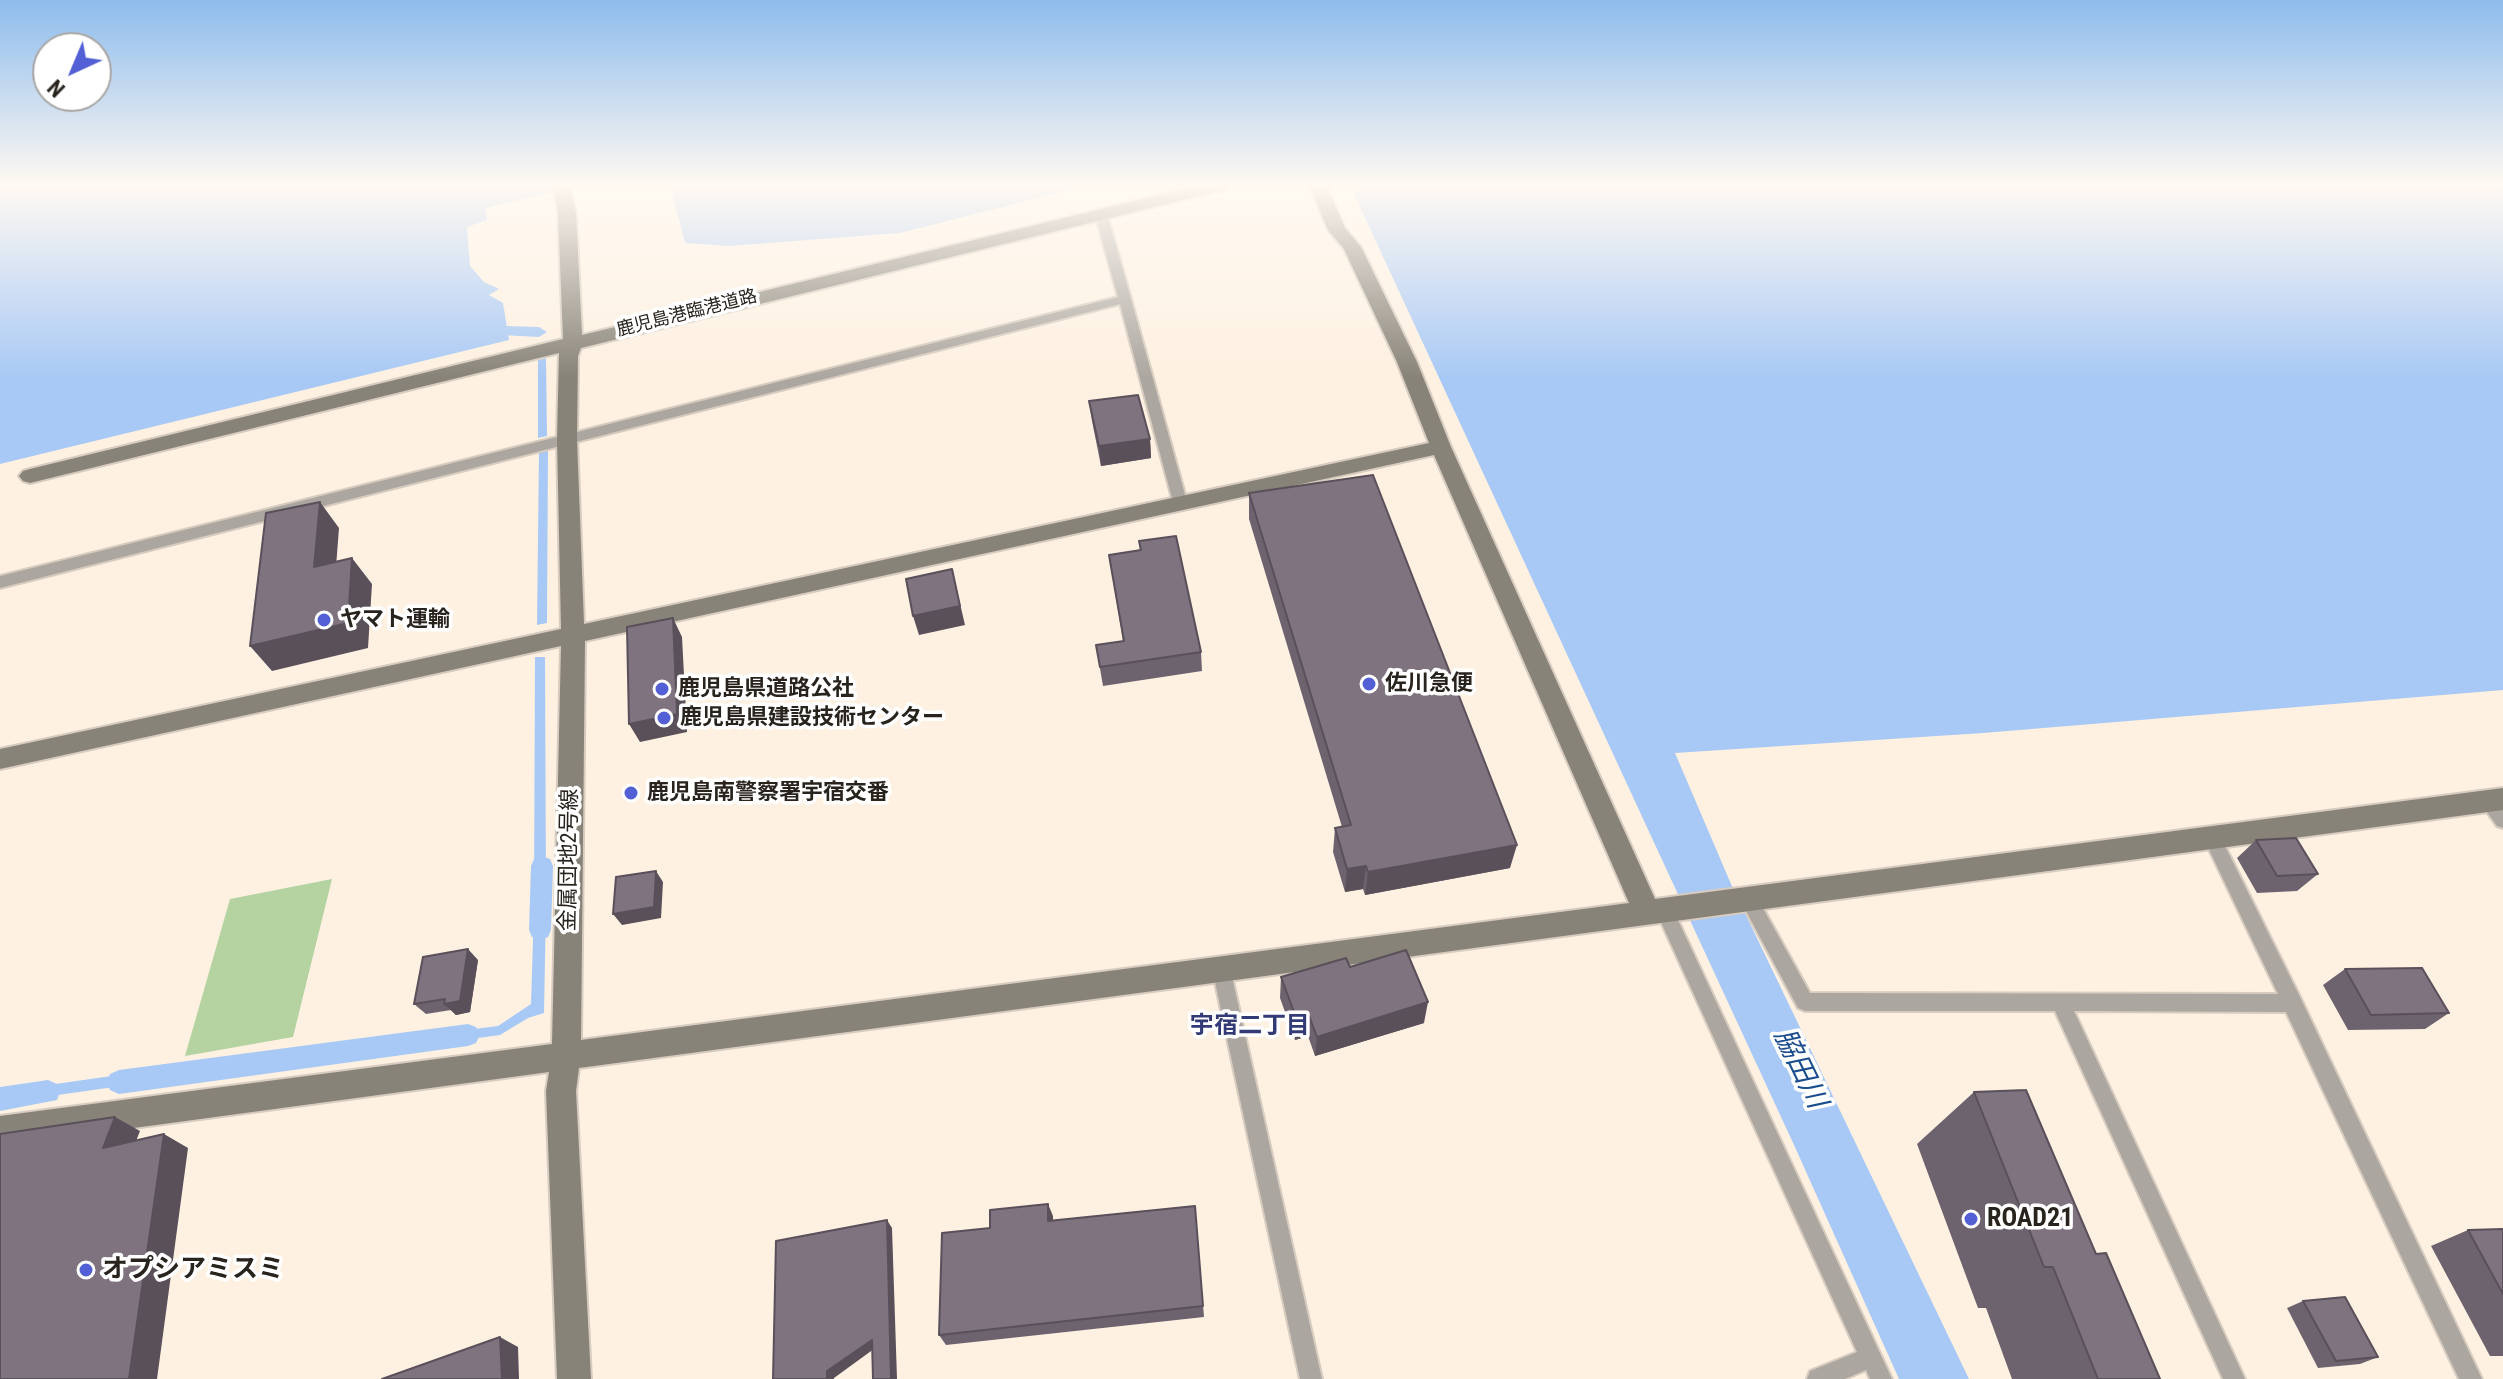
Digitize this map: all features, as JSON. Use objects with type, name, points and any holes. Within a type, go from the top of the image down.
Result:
[{"type":"street","name":"金属団地2号線","points":[[567,249],[573,342],[568,356],[567,439],[573,636],[566,1055],[561,1091],[574,1379]]},
{"type":"street","name":"鹿児島港臨港道路","points":[[30,476],[955,249]]},
{"type":"street","points":[[1111,249],[1180,502]]},
{"type":"street","points":[[1353,249],[1407,362],[1441,447],[1663,910],[1881,1379]]},
{"type":"street","points":[[0,582],[1125,299]]},
{"type":"street","points":[[0,759],[1441,447]]},
{"type":"street","points":[[0,1131],[1744,899],[2213,839],[2498,807]]},
{"type":"street","points":[[2213,839],[2471,1379]]},
{"type":"street","points":[[1744,899],[1805,1002],[2293,1003]]},
{"type":"street","points":[[1221,968],[1311,1379]]},
{"type":"street","points":[[2061,1003],[2234,1379]]},
{"type":"street","points":[[1818,1379],[1871,1357]]},
{"type":"green space","points":[[332,879],[293,1037],[185,1056],[230,899]]},
{"type":"water","points":[[0,249],[469,249],[470,266],[484,282],[499,289],[489,295],[503,303],[509,340],[0,464]]},
{"type":"water","name":"脇田川","points":[[1380,249],[2503,249],[2503,690],[1983,733],[1675,753],[1731,884],[1969,1379],[1899,1379]]},
{"type":"water","points":[[546,358],[547,436],[538,438],[538,360]]},
{"type":"water","points":[[548,450],[547,623],[537,625],[539,451]]},
{"type":"water","points":[[535,657],[545,657],[546,892],[534,895]]},
{"type":"water","points":[[546,905],[544,1013],[528,1018],[500,1035],[441,1043],[443,1033],[498,1026],[531,1004],[534,908]]},
{"type":"water","points":[[314,1048],[310,1061],[253,1068],[257,1056]]},
{"type":"water","points":[[232,1061],[228,1074],[170,1082],[175,1069]]},
{"type":"water","points":[[147,1071],[143,1083],[22,1100],[27,1088]]},
{"type":"building","points":[[1138,395],[1150,439],[1099,446],[1089,401]]},
{"type":"building","name":"佐川急便","points":[[1373,475],[1517,845],[1368,872],[1366,866],[1347,869],[1335,828],[1351,825],[1249,493]]},
{"type":"building","points":[[320,502],[314,567],[352,558],[348,623],[250,646],[266,513]]},
{"type":"building","points":[[1176,536],[1201,652],[1100,667],[1096,645],[1124,641],[1109,555],[1141,550],[1139,541]]},
{"type":"building","points":[[952,569],[960,606],[913,616],[906,579]]},
{"type":"building","name":"鹿児島県道路公社","points":[[673,618],[677,714],[629,724],[627,627]]},
{"type":"building","points":[[2296,838],[2318,874],[2277,876],[2256,840]]},
{"type":"building","points":[[656,871],[654,907],[613,914],[616,877]]},
{"type":"building","points":[[468,949],[460,1001],[444,1004],[445,999],[414,1004],[423,957]]},
{"type":"building","points":[[1406,950],[1428,1002],[1317,1037],[1309,1016],[1297,1020],[1281,977],[1346,958],[1350,967]]},
{"type":"building","points":[[2422,968],[2449,1013],[2371,1015],[2345,969]]},
{"type":"building","points":[[2026,1090],[2096,1254],[2106,1253],[2160,1379],[2098,1379],[2053,1267],[2044,1267],[1974,1092]]},
{"type":"building","name":"オプシアミスミ","points":[[115,1117],[103,1148],[164,1134],[129,1379],[0,1379],[0,1134]]},
{"type":"building","points":[[1048,1204],[1048,1221],[1195,1206],[1203,1306],[939,1335],[942,1233],[990,1228],[990,1210]]},
{"type":"building","points":[[887,1220],[891,1379],[873,1379],[872,1340],[827,1371],[827,1379],[773,1379],[776,1241]]},
{"type":"building","points":[[2503,1229],[2503,1294],[2468,1230]]},
{"type":"building","points":[[2345,1297],[2378,1357],[2336,1361],[2303,1301]]},
{"type":"building","points":[[500,1337],[502,1379],[382,1379]]},
{"type":"waterway","points":[[507,331],[539,332]]},
{"type":"waterway","points":[[540,930],[542,866]]},
{"type":"waterway","points":[[119,1082],[468,1035]]},
{"type":"waterway","points":[[0,1099],[48,1092]]},
{"type":"place","name":"ヤマト運輸","points":[[324,620]]},
{"type":"place","name":"佐川急便","points":[[1369,684]]},
{"type":"place","name":"鹿児島県道路公社","points":[[662,689]]},
{"type":"place","name":"鹿児島県建設技術センター","points":[[664,718]]},
{"type":"place","name":"鹿児島南警察署宇宿交番","points":[[631,793]]},
{"type":"place","name":"ROAD21","points":[[1971,1219]]},
{"type":"place","name":"オプシアミスミ","points":[[86,1270]]},
{"type":"district","name":"宇宿二丁目","points":[[1250,1027]]}]
